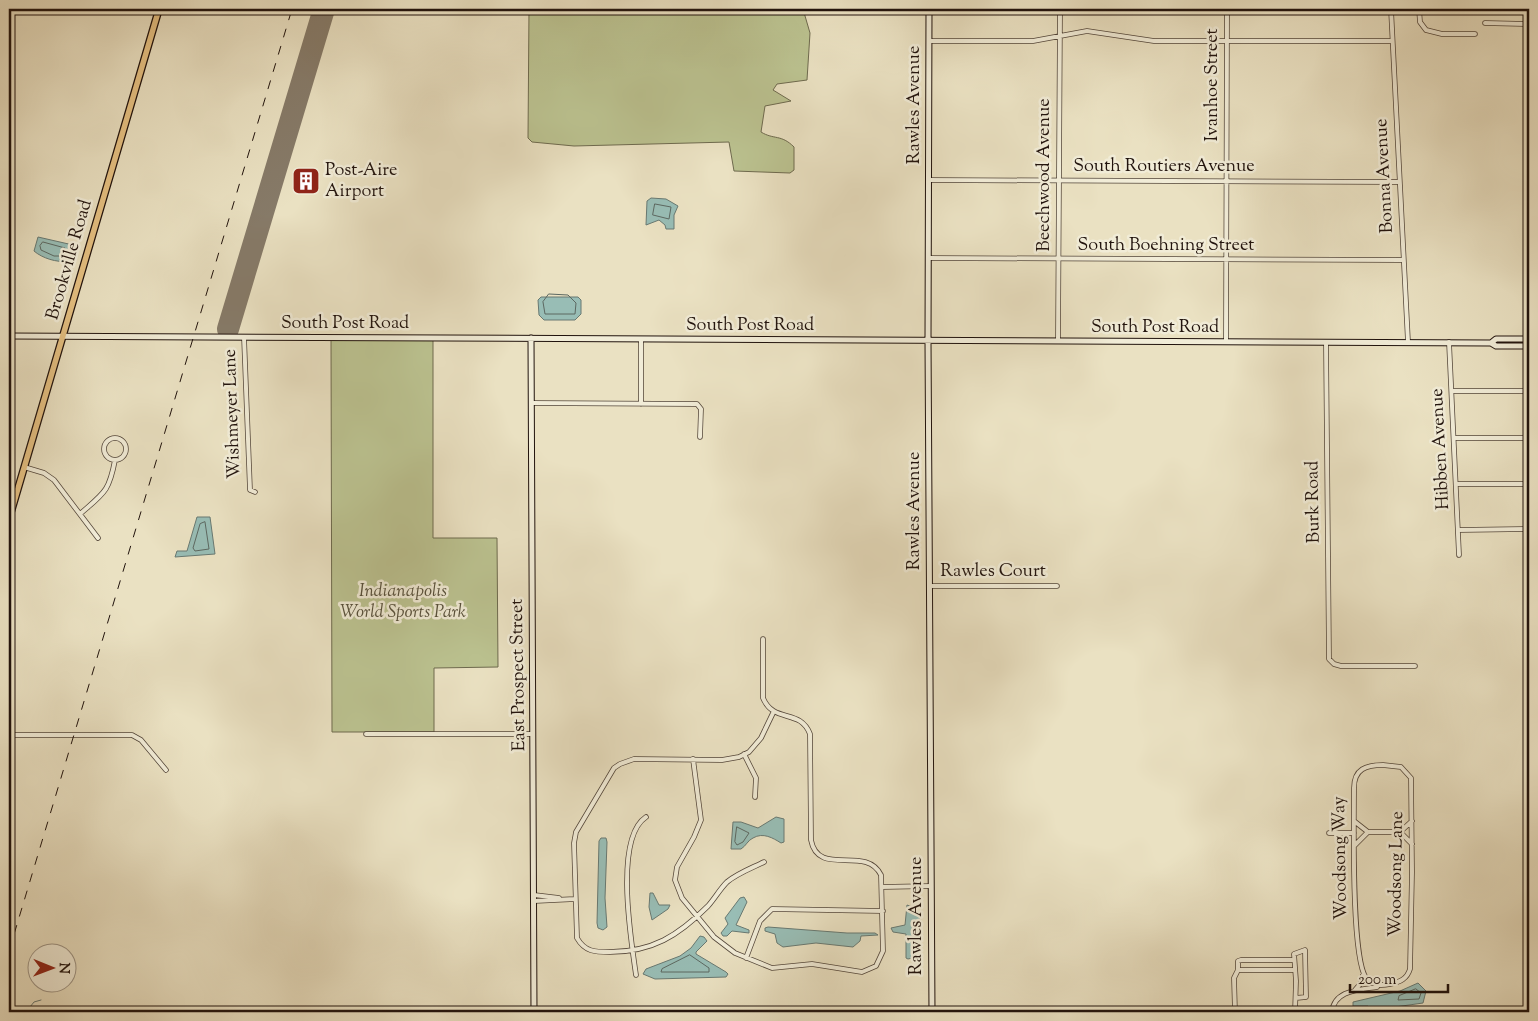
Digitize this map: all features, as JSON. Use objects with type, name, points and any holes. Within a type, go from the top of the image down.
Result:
[{"type":"main road","name":"Brookville Road","points":[[9,519],[159,9]]},
{"type":"street","name":"Rawles Avenue","points":[[929,9],[928,341],[932,1012]]},
{"type":"street","name":"Beechwood Avenue","points":[[1058,341],[1060,9]]},
{"type":"street","name":"Ivanhoe Street","points":[[1226,342],[1227,9]]},
{"type":"street","name":"Bonna Avenue","points":[[1391,9],[1408,342]]},
{"type":"street","points":[[1420,9],[1420,22],[1426,30],[1442,34],[1475,34]]},
{"type":"street","points":[[1485,23],[1529,24]]},
{"type":"street","points":[[929,41],[1033,41],[1087,31],[1148,41],[1392,41]]},
{"type":"street","name":"South Routiers Avenue","points":[[928,180],[1399,182]]},
{"type":"street","name":"South Boehning Street","points":[[928,258],[1226,261],[1403,260]]},
{"type":"street","name":"South Post Road","points":[[9,336],[1226,342],[1491,342],[1496,339],[1529,340]]},
{"type":"street","name":"Wishmeyer Lane","points":[[244,337],[250,490],[255,492]]},
{"type":"street","name":"East Prospect Street","points":[[531,338],[534,1012]]},
{"type":"street","points":[[641,339],[641,404]]},
{"type":"street","points":[[1514,346],[1529,340]]},
{"type":"street","name":"Burk Road","points":[[1326,342],[1329,653],[1331,662],[1341,666],[1415,666]]},
{"type":"street","name":"Hibben Avenue","points":[[1449,342],[1459,555]]},
{"type":"street","name":"South Post Road","points":[[1491,342],[1496,346],[1529,346]]},
{"type":"street","points":[[1452,392],[1529,391]]},
{"type":"street","points":[[531,403],[697,404],[700,406],[700,437]]},
{"type":"street","points":[[115,437],[123,441],[126,450],[122,458],[115,460],[106,456],[104,448],[106,441],[115,437]]},
{"type":"street","points":[[1454,438],[1529,438]]},
{"type":"street","points":[[80,514],[106,491],[115,460]]},
{"type":"street","points":[[24,467],[51,477],[98,538]]},
{"type":"street","points":[[1456,484],[1529,484]]},
{"type":"street","points":[[1458,530],[1529,529]]},
{"type":"street","name":"Rawles Court","points":[[929,586],[1058,586]]},
{"type":"street","points":[[693,759],[701,820],[694,837],[677,866],[675,880],[677,890],[696,916],[722,945],[766,967],[778,969],[812,964],[862,972],[876,966],[883,951],[883,911],[880,872],[871,863],[862,860],[828,860],[815,851],[811,840],[810,734],[807,726],[799,718],[773,713],[763,698],[763,640]]},
{"type":"street","points":[[764,862],[729,881],[696,916],[664,941],[632,951],[594,951],[580,943],[575,931],[576,832],[614,768],[634,759],[722,760],[744,754],[761,738],[773,713]]},
{"type":"street","points":[[366,734],[533,734]]},
{"type":"street","points":[[9,735],[132,735],[140,740],[166,770]]},
{"type":"street","points":[[744,754],[756,778],[755,798]]},
{"type":"street","name":"Woodsong Way","points":[[1363,972],[1356,929],[1355,776],[1364,767],[1383,765]]},
{"type":"street","name":"Woodsong Lane","points":[[1350,992],[1400,981],[1410,969],[1412,821],[1410,776],[1399,766],[1383,765]]},
{"type":"street","points":[[636,975],[627,908],[629,845],[635,827],[646,816]]},
{"type":"street","points":[[1354,821],[1368,832],[1400,832],[1412,821]]},
{"type":"street","points":[[1355,845],[1368,832]]},
{"type":"street","points":[[1400,832],[1412,844]]},
{"type":"street","points":[[1329,833],[1354,833]]},
{"type":"street","points":[[882,887],[931,886]]},
{"type":"street","points":[[534,898],[575,899]]},
{"type":"street","points":[[746,958],[760,920],[767,912],[774,908],[883,911]]},
{"type":"street","points":[[1295,1012],[1294,954],[1305,950],[1306,997],[1296,998]]},
{"type":"street","points":[[1235,1012],[1234,978],[1238,970],[1238,961],[1294,960]]},
{"type":"street","points":[[1238,970],[1295,970]]},
{"type":"street","points":[[1363,972],[1371,982],[1382,986]]},
{"type":"street","points":[[1332,1012],[1337,998],[1350,992],[1361,983],[1363,972]]},
{"type":"green space","points":[[529,9],[803,9],[810,33],[807,80],[777,84],[773,90],[791,101],[765,106],[761,132],[785,140],[794,147],[794,170],[790,173],[734,171],[729,142],[574,146],[532,142],[528,138]]},
{"type":"green space","name":"Indianapolis World Sports Park","points":[[331,340],[433,340],[433,538],[497,538],[498,667],[434,668],[434,732],[332,732]]},
{"type":"water","points":[[651,198],[666,199],[678,206],[674,215],[674,229],[666,229],[665,225],[659,220],[646,225],[647,201]]},
{"type":"water","points":[[38,237],[73,245],[68,261],[50,259],[34,251]]},
{"type":"water","points":[[541,297],[578,297],[581,300],[581,314],[575,320],[544,320],[539,315],[538,300]]},
{"type":"water","points":[[197,517],[210,517],[215,554],[175,557],[177,551],[187,551]]},
{"type":"water","points":[[776,817],[784,819],[784,842],[781,843],[771,838],[757,836],[741,849],[731,849],[733,822],[741,822],[758,828]]},
{"type":"water","points":[[601,838],[606,838],[607,842],[605,898],[607,927],[603,930],[598,928],[597,923],[599,841]]},
{"type":"water","points":[[650,893],[653,893],[659,905],[670,905],[668,909],[652,920],[649,907]]},
{"type":"water","points":[[744,897],[747,902],[736,925],[749,930],[749,933],[732,931],[727,936],[723,936],[721,933],[728,924],[725,918],[740,898]]},
{"type":"water","points":[[907,905],[915,908],[920,919],[918,947],[912,958],[908,959],[906,958],[906,934],[893,932],[891,928],[905,925]]},
{"type":"water","points":[[765,928],[847,933],[875,933],[878,935],[861,936],[860,941],[853,947],[816,943],[783,947],[777,943],[775,934],[765,931]]},
{"type":"water","points":[[700,936],[704,937],[707,941],[696,954],[726,972],[728,974],[726,977],[655,979],[643,974],[646,969],[680,956],[691,948]]},
{"type":"water","points":[[1418,983],[1426,991],[1423,1003],[1395,1007],[1390,1012],[1374,1012],[1368,1006],[1353,1006],[1353,1002],[1400,991]]},
{"type":"waterway","points":[[26,1012],[34,1002],[41,1000]]},
{"type":"runway","points":[[228,329],[324,9]]},
{"type":"railway","points":[[9,951],[292,9]]},
{"type":"place","name":"Post-Aire Airport","points":[[306,181]]}]
